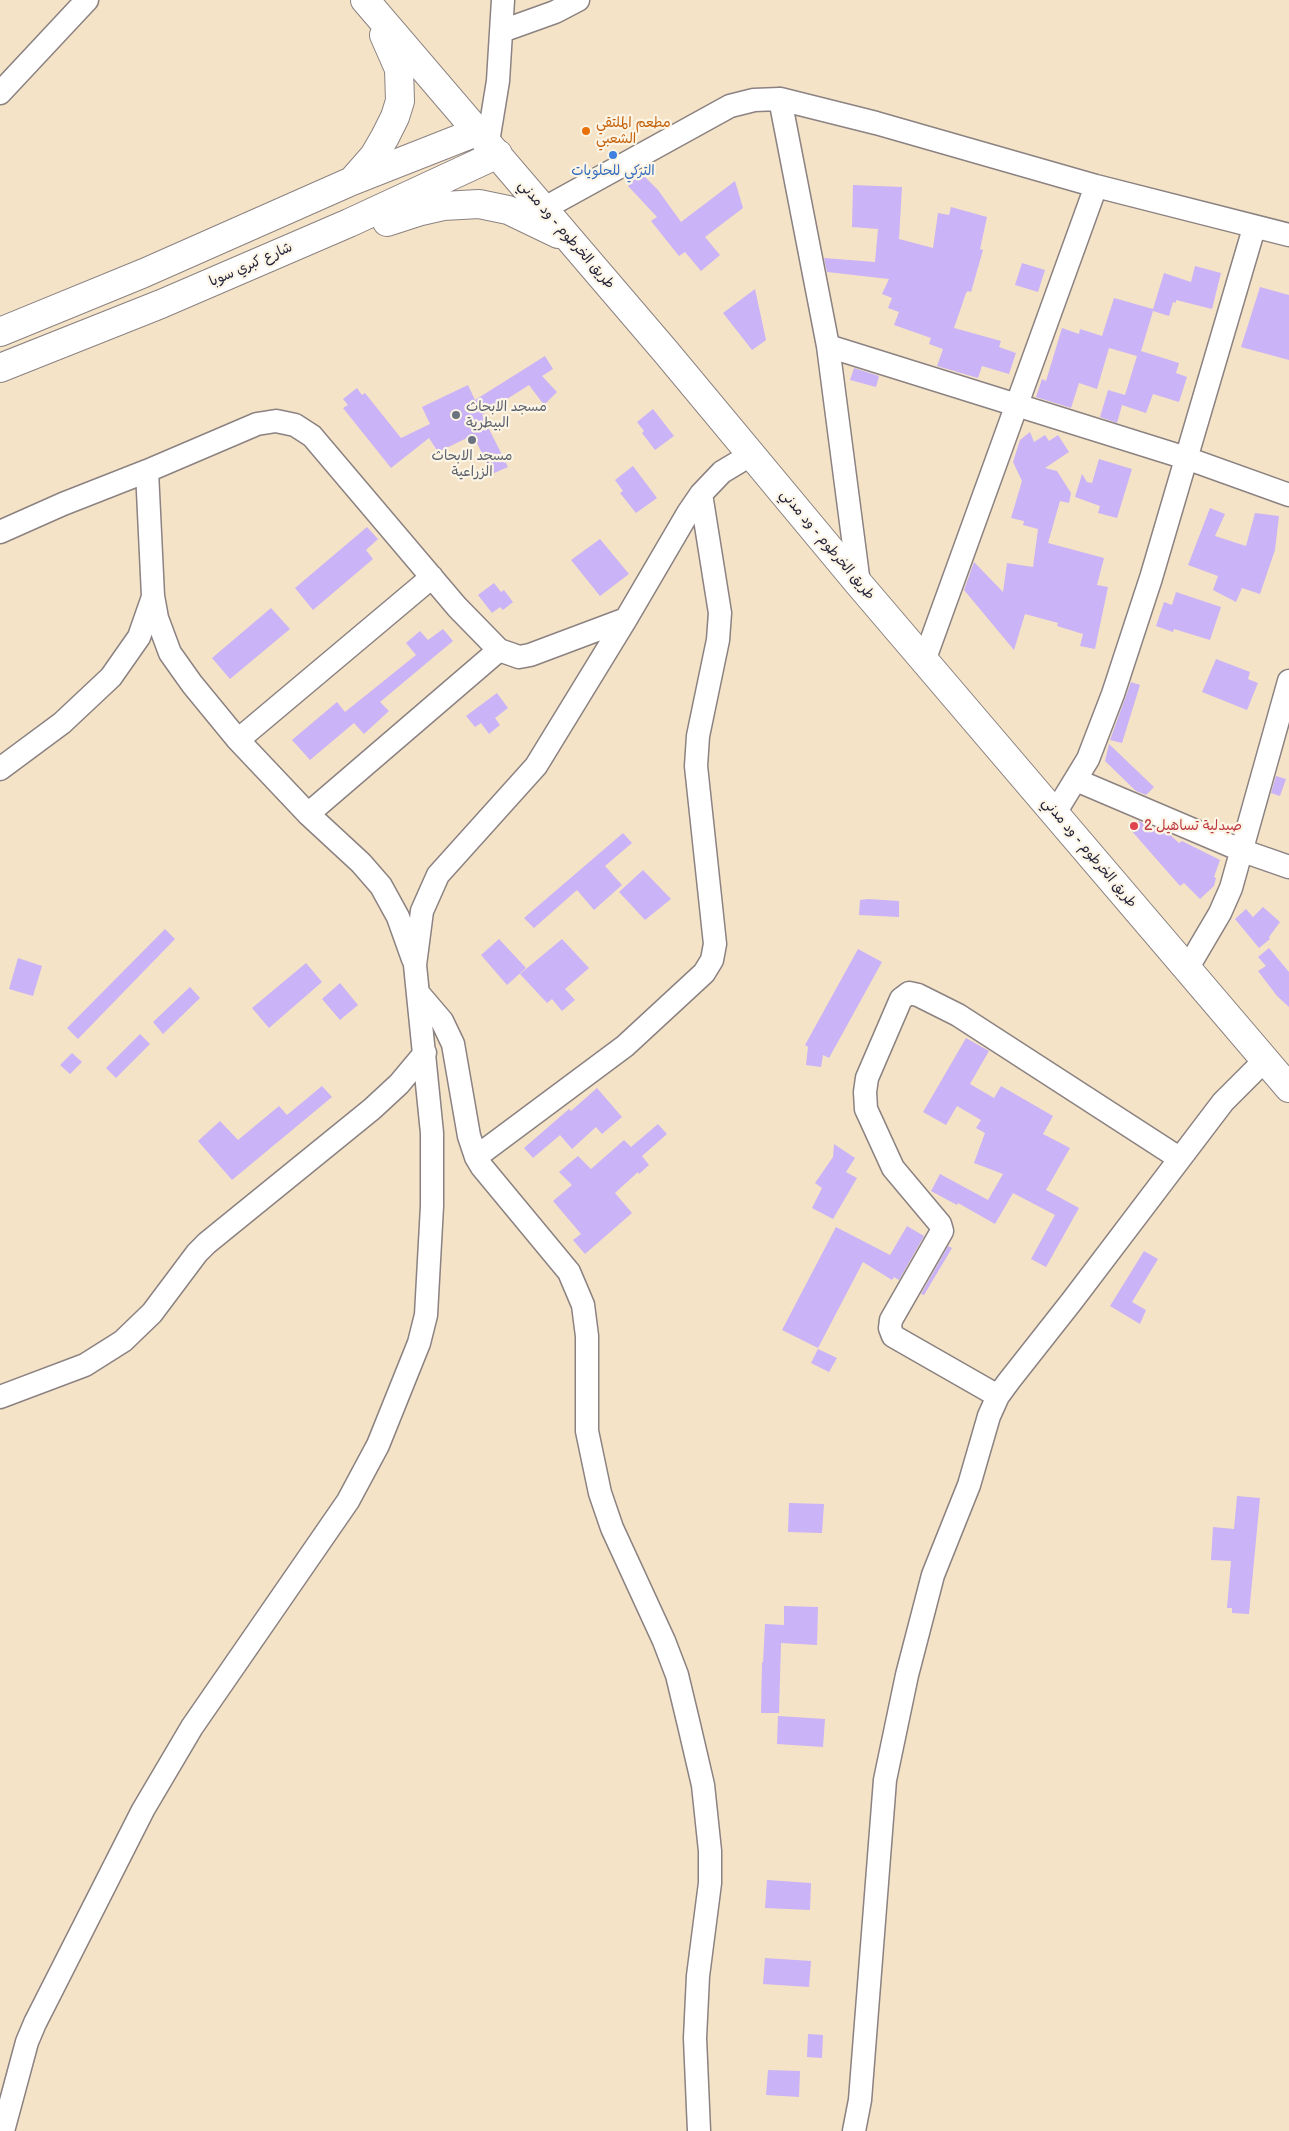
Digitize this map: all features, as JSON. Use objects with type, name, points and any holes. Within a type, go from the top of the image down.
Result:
[{"type":"highway","name":"طريق الخرطوم - ود مدني","points":[[368,3],[752,454],[858,584],[1289,1088]]},
{"type":"highway","points":[[352,182],[374,156],[395,117],[400,101],[399,70],[368,3]]},
{"type":"highway","points":[[0,332],[154,270],[352,182],[488,142]]},
{"type":"highway","name":"شارع كبري سوبا","points":[[2,361],[67,341],[161,304],[408,197],[488,142]]},
{"type":"highway","points":[[292,247],[314,246],[338,241],[404,216],[443,206],[464,204],[494,206],[508,210],[535,221],[573,243]]},
{"type":"highway","points":[[53,310],[67,341]]},
{"type":"street","points":[[0,93],[87,0]]},
{"type":"street","points":[[488,142],[498,81],[503,0]]},
{"type":"street","points":[[502,31],[555,12],[578,0]]},
{"type":"street","points":[[0,72],[37,54]]},
{"type":"street","points":[[780,99],[828,346],[858,584]]},
{"type":"street","points":[[543,209],[730,106],[754,100],[780,99],[876,123],[1096,186],[1254,228],[1289,235]]},
{"type":"street","points":[[924,661],[1096,186]]},
{"type":"street","points":[[1055,814],[1088,759],[1113,694],[1151,578],[1254,228]]},
{"type":"street","points":[[828,346],[1186,458],[1289,495]]},
{"type":"street","points":[[0,532],[257,424],[276,420],[296,426],[312,436],[432,577],[499,650],[519,657],[530,655],[626,619]]},
{"type":"street","points":[[415,965],[422,911],[438,875],[536,766],[626,619],[688,512],[701,494],[722,472],[752,454]]},
{"type":"street","points":[[3,2131],[27,2042],[35,2023],[143,1810],[192,1727],[348,1501],[378,1444],[419,1343],[426,1315],[432,1206],[432,1133],[415,965],[398,917],[381,886],[361,862],[308,814],[238,740],[192,684],[170,653],[157,618],[153,596],[147,471]]},
{"type":"street","points":[[476,1157],[625,1046],[704,973],[712,960],[715,944],[696,766],[698,736],[718,640],[720,614],[701,494]]},
{"type":"street","points":[[238,740],[432,577]]},
{"type":"street","points":[[0,769],[62,722],[111,677],[139,637],[153,596]]},
{"type":"street","points":[[308,814],[499,650]]},
{"type":"street","points":[[1187,969],[1224,905],[1231,888],[1243,851],[1289,680]]},
{"type":"street","points":[[1076,780],[1243,851],[1289,867]]},
{"type":"street","points":[[998,1396],[894,1336],[890,1328],[891,1320],[942,1231],[940,1224],[893,1168],[866,1109],[865,1092],[867,1078],[901,999],[909,993],[918,995],[958,1015],[1179,1158]]},
{"type":"street","points":[[419,994],[442,1020],[453,1044],[469,1136],[476,1157],[482,1167],[569,1272],[583,1305],[588,1336],[587,1431],[598,1486],[612,1528],[677,1675],[704,1785],[710,1851],[710,1883],[698,1976],[695,2038],[699,2131]]},
{"type":"street","points":[[0,1397],[85,1365],[123,1341],[152,1313],[207,1243],[372,1109],[399,1084],[425,1053]]},
{"type":"street","points":[[854,2131],[860,2100],[885,1780],[907,1675],[933,1575],[969,1485],[989,1416],[998,1396],[1179,1158],[1223,1102],[1265,1060]]},
{"type":"building","points":[[641,173],[658,190],[681,222],[735,181],[743,208],[705,237],[720,255],[701,271],[685,252],[679,256],[651,221],[657,217],[628,186]]},
{"type":"building","points":[[853,185],[902,187],[899,239],[933,248],[938,213],[949,215],[951,207],[987,217],[980,249],[983,250],[971,292],[968,291],[966,293],[954,328],[1001,341],[999,347],[1016,353],[1009,374],[982,366],[978,378],[937,366],[943,349],[929,344],[931,338],[894,325],[899,312],[888,308],[892,298],[882,294],[889,279],[827,272],[824,258],[875,262],[878,229],[852,227]]},
{"type":"building","points":[[1022,263],[1045,270],[1038,292],[1015,285]]},
{"type":"building","points":[[1195,266],[1221,273],[1212,309],[1176,300],[1176,303],[1173,302],[1169,316],[1153,311],[1141,351],[1179,363],[1176,373],[1187,377],[1179,402],[1153,394],[1146,413],[1122,405],[1117,423],[1100,417],[1108,390],[1125,395],[1137,356],[1109,348],[1097,389],[1079,383],[1071,408],[1036,397],[1042,379],[1046,381],[1062,328],[1079,334],[1080,329],[1102,336],[1114,298],[1153,309],[1164,273],[1191,282]]},
{"type":"building","points":[[1260,287],[1289,295],[1289,360],[1241,347]]},
{"type":"building","points":[[755,289],[766,340],[752,350],[723,313]]},
{"type":"building","points":[[545,356],[553,369],[542,376],[557,392],[544,405],[529,385],[482,415],[508,467],[492,474],[473,435],[438,452],[429,438],[391,468],[343,408],[348,405],[343,399],[357,388],[362,395],[365,393],[401,438],[430,424],[422,407],[468,385],[475,400]]},
{"type":"building","points":[[854,368],[879,376],[876,387],[850,380]]},
{"type":"building","points":[[653,409],[674,436],[655,450],[642,433],[644,431],[637,422]]},
{"type":"building","points":[[1030,432],[1034,442],[1045,435],[1049,441],[1058,435],[1069,452],[1045,468],[1057,471],[1071,493],[1069,503],[1060,501],[1048,543],[1104,558],[1097,585],[1108,587],[1095,649],[1080,646],[1083,634],[1057,626],[1058,623],[1025,614],[1014,650],[964,590],[974,562],[1003,592],[1007,563],[1033,567],[1038,529],[1023,525],[1024,521],[1011,518],[1022,481],[1013,462],[1020,440]]},
{"type":"building","points":[[1099,459],[1132,469],[1117,518],[1098,513],[1100,506],[1075,497],[1082,474],[1087,482],[1092,483]]},
{"type":"building","points":[[633,466],[657,498],[636,513],[620,493],[623,491],[615,480]]},
{"type":"building","points":[[1210,508],[1225,514],[1215,536],[1246,546],[1255,513],[1279,516],[1275,550],[1260,594],[1242,588],[1236,602],[1213,590],[1218,576],[1188,565]]},
{"type":"building","points":[[367,527],[378,539],[366,550],[373,559],[313,610],[295,588]]},
{"type":"building","points":[[600,539],[629,574],[600,596],[571,560]]},
{"type":"building","points":[[494,583],[501,592],[504,590],[513,602],[503,610],[500,607],[492,613],[478,595]]},
{"type":"building","points":[[1176,592],[1221,607],[1210,640],[1174,629],[1173,632],[1156,626],[1164,602],[1172,605]]},
{"type":"building","points":[[271,608],[290,629],[230,679],[212,658]]},
{"type":"building","points":[[443,629],[453,641],[380,702],[389,711],[364,734],[354,723],[310,760],[292,740],[337,702],[345,712],[416,655],[406,643],[420,631],[428,640]]},
{"type":"building","points":[[1216,659],[1250,672],[1248,679],[1258,683],[1247,710],[1202,692]]},
{"type":"building","points":[[1131,682],[1140,685],[1122,743],[1110,740]]},
{"type":"building","points":[[497,693],[508,708],[495,718],[500,725],[489,734],[481,723],[475,727],[466,716]]},
{"type":"building","points":[[1109,744],[1154,787],[1146,795],[1136,791],[1105,761]]},
{"type":"building","points":[[1276,776],[1286,779],[1280,796],[1271,793]]},
{"type":"building","points":[[1139,821],[1169,834],[1179,843],[1182,841],[1220,860],[1214,877],[1216,878],[1214,886],[1200,899],[1184,883],[1180,886],[1130,829]]},
{"type":"building","points":[[623,833],[632,843],[605,866],[622,885],[594,910],[577,890],[534,928],[524,918]]},
{"type":"building","points":[[643,870],[671,899],[645,920],[619,892]]},
{"type":"building","points":[[860,900],[899,901],[899,917],[859,915]]},
{"type":"building","points":[[1263,907],[1280,922],[1269,937],[1270,939],[1259,948],[1235,919],[1246,909],[1253,917]]},
{"type":"building","points":[[165,929],[175,939],[78,1039],[67,1028]]},
{"type":"building","points":[[499,939],[526,968],[507,985],[481,955]]},
{"type":"building","points":[[562,939],[589,968],[565,989],[575,1000],[562,1011],[552,999],[547,1003],[520,974]]},
{"type":"building","points":[[1269,948],[1289,972],[1289,1007],[1277,996],[1258,971],[1266,966],[1258,957]]},
{"type":"building","points":[[858,949],[882,962],[829,1058],[823,1055],[821,1067],[806,1065],[808,1047],[805,1045]]},
{"type":"building","points":[[18,958],[42,966],[33,996],[9,989]]},
{"type":"building","points":[[306,963],[322,982],[269,1028],[252,1008]]},
{"type":"building","points":[[340,983],[358,1005],[340,1020],[322,999]]},
{"type":"building","points":[[190,987],[200,998],[163,1034],[153,1022]]},
{"type":"building","points":[[140,1034],[150,1044],[116,1078],[106,1068]]},
{"type":"building","points":[[966,1038],[989,1051],[970,1084],[994,1098],[1001,1086],[1053,1116],[1043,1134],[1070,1148],[1046,1190],[1079,1208],[1046,1267],[1031,1259],[1055,1215],[1013,1193],[995,1224],[958,1203],[957,1205],[931,1191],[940,1174],[988,1200],[1003,1174],[974,1163],[985,1133],[976,1128],[981,1120],[957,1106],[946,1125],[923,1112]]},
{"type":"building","points":[[72,1053],[82,1062],[70,1074],[60,1065]]},
{"type":"building","points":[[322,1086],[332,1097],[232,1180],[198,1141],[220,1121],[238,1140],[279,1106],[287,1115]]},
{"type":"building","points":[[597,1088],[622,1117],[602,1134],[596,1127],[572,1149],[560,1135],[533,1158],[524,1148],[569,1109],[571,1111]]},
{"type":"building","points":[[658,1124],[667,1134],[642,1156],[649,1165],[639,1174],[638,1172],[615,1193],[632,1213],[585,1254],[573,1240],[581,1234],[553,1201],[572,1185],[559,1172],[578,1156],[591,1169],[624,1140],[631,1147]]},
{"type":"building","points":[[834,1144],[855,1158],[846,1172],[857,1178],[833,1219],[812,1208],[822,1188],[815,1183],[833,1157]]},
{"type":"building","points":[[907,1226],[924,1236],[899,1280],[894,1277],[892,1280],[863,1262],[818,1348],[782,1330],[836,1227],[890,1255]]},
{"type":"building","points":[[948,1246],[952,1248],[924,1295],[921,1294]]},
{"type":"building","points":[[1144,1251],[1158,1259],[1132,1302],[1146,1310],[1140,1324],[1110,1306]]},
{"type":"building","points":[[818,1349],[837,1358],[829,1372],[811,1363]]},
{"type":"building","points":[[1237,1496],[1260,1498],[1249,1614],[1232,1613],[1232,1608],[1227,1608],[1231,1561],[1211,1560],[1213,1527],[1234,1529]]},
{"type":"building","points":[[789,1503],[824,1504],[822,1533],[788,1532]]},
{"type":"building","points":[[784,1606],[818,1607],[817,1645],[781,1643],[779,1713],[761,1713],[765,1624],[784,1625]]},
{"type":"building","points":[[778,1716],[825,1719],[823,1747],[777,1744]]},
{"type":"building","points":[[767,1880],[811,1883],[810,1910],[765,1908]]},
{"type":"building","points":[[765,1958],[811,1961],[809,1987],[763,1984]]},
{"type":"building","points":[[808,2034],[823,2035],[822,2058],[807,2057]]},
{"type":"building","points":[[768,2070],[800,2071],[799,2097],[766,2095]]},
{"type":"place","name":"مطعم الملتقي الشعبي","points":[[586,131]]},
{"type":"place","name":"التركي للحلويات","points":[[613,155]]},
{"type":"place","name":"مسجد الابحاث البيطرية","points":[[456,415]]},
{"type":"place","name":"مسجد الابحاث الزراعية","points":[[472,440]]},
{"type":"place","name":"صيدلية تساهيل 2","points":[[1134,826]]}]
